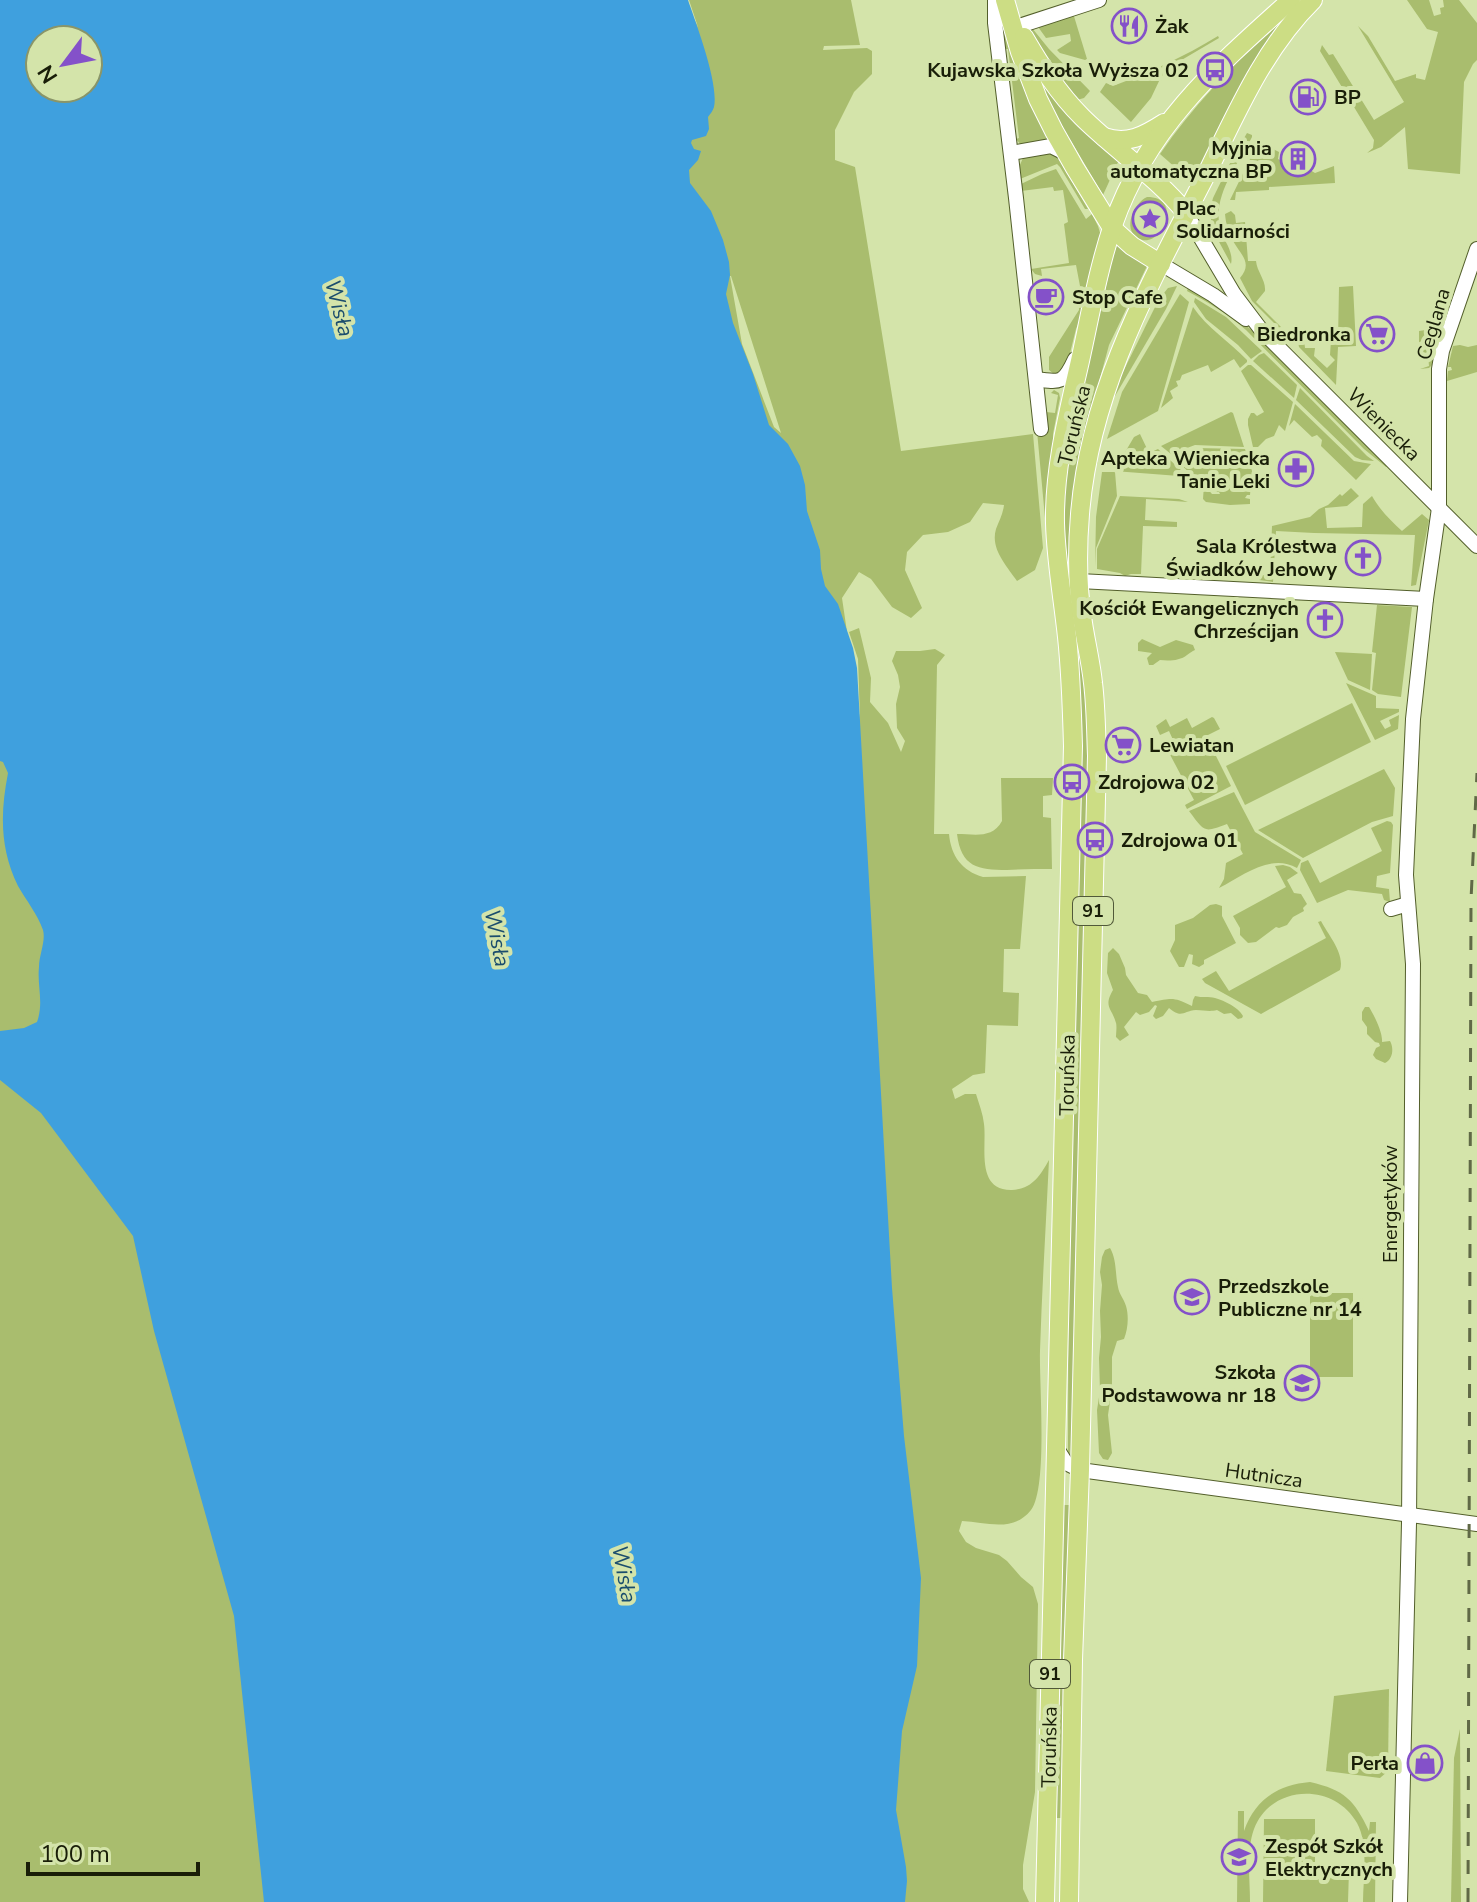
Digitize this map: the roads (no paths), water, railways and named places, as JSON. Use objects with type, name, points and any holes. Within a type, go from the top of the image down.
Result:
[{"type":"main road","name":"91","points":[[1112,228],[1139,167],[1173,116],[1215,70],[1291,0]]},
{"type":"main road","name":"91","points":[[1161,264],[1269,54],[1313,0]]},
{"type":"main road","points":[[1002,3],[1051,81],[1078,113],[1167,192],[1186,213]]},
{"type":"main road","points":[[1016,27],[1038,99],[1112,228],[1132,246],[1161,264]]},
{"type":"main road","points":[[1104,137],[1114,141],[1131,140],[1173,116]]},
{"type":"main road","name":"Toruńska","points":[[1045,1894],[1073,746],[1071,675],[1055,525],[1056,482],[1082,352],[1112,228]]},
{"type":"main road","name":"Toruńska","points":[[1069,1895],[1097,756],[1095,697],[1083,623],[1078,535],[1083,486],[1096,422],[1116,359],[1161,264]]},
{"type":"main road","points":[[1045,1894],[1069,1895]]},
{"type":"street","points":[[1016,27],[1099,0]]},
{"type":"street","name":"Toruńska","points":[[1002,3],[995,23],[1041,429]]},
{"type":"street","points":[[1011,153],[1051,146],[1067,154]]},
{"type":"street","name":"Wieniecka","points":[[1186,213],[1234,294],[1262,331],[1477,546]]},
{"type":"street","name":"Ceglana","points":[[1439,508],[1440,362],[1477,249]]},
{"type":"street","name":"Wieniecka","points":[[1161,264],[1213,295],[1262,331]]},
{"type":"street","name":"Toruńska","points":[[1036,379],[1056,382],[1067,376],[1082,352]]},
{"type":"street","points":[[1056,382],[1065,395],[1062,418],[1064,434]]},
{"type":"street","name":"Energetyków","points":[[1400,1902],[1409,1515],[1413,964],[1406,875],[1413,719],[1439,508]]},
{"type":"street","points":[[1079,581],[1426,599]]},
{"type":"street","points":[[1391,909],[1408,904]]},
{"type":"street","points":[[1055,1446],[1066,1463],[1080,1470]]},
{"type":"street","name":"Hutnicza","points":[[1080,1470],[1477,1524]]},
{"type":"water","name":"Wisła","points":[[0,0],[688,0],[706,54],[715,96],[706,136],[691,143],[694,149],[701,151],[689,170],[690,183],[711,211],[723,240],[730,275],[726,294],[733,323],[769,425],[788,444],[800,466],[807,511],[820,550],[825,586],[838,604],[857,668],[892,1288],[904,1436],[921,1578],[917,1666],[902,1731],[896,1810],[906,1867],[905,1902],[264,1902],[234,1616],[154,1331],[133,1236],[41,1113],[0,1080],[0,1031],[24,1028],[37,1022],[40,1008],[39,962],[44,934],[18,886],[8,858],[3,817],[8,773],[0,761]]},
{"type":"railway","points":[[1468,1902],[1471,900],[1477,773]]},
{"type":"place","name":"Żak","points":[[1129,26]]},
{"type":"place","name":"Kujawska Szkoła Wyższa 02","points":[[1215,70]]},
{"type":"place","name":"BP","points":[[1308,97]]},
{"type":"place","name":"Myjnia automatyczna BP","points":[[1298,159]]},
{"type":"place","name":"Plac Solidarności","points":[[1150,219]]},
{"type":"place","name":"Stop Cafe","points":[[1046,297]]},
{"type":"place","name":"Biedronka","points":[[1377,334]]},
{"type":"place","name":"Apteka Wieniecka Tanie Leki","points":[[1296,469]]},
{"type":"place","name":"Sala Królestwa Świadków Jehowy","points":[[1363,558]]},
{"type":"place","name":"Kościół Ewangelicznych Chrześcijan","points":[[1325,620]]},
{"type":"place","name":"Lewiatan","points":[[1123,745]]},
{"type":"place","name":"Zdrojowa 02","points":[[1072,782]]},
{"type":"place","name":"Zdrojowa 01","points":[[1095,840]]},
{"type":"place","name":"Przedszkole Publiczne nr 14","points":[[1192,1297]]},
{"type":"place","name":"Szkoła Podstawowa nr 18","points":[[1302,1383]]},
{"type":"place","name":"Perła","points":[[1425,1763]]},
{"type":"place","name":"Zespół Szkół Elektrycznych","points":[[1239,1857]]}]
